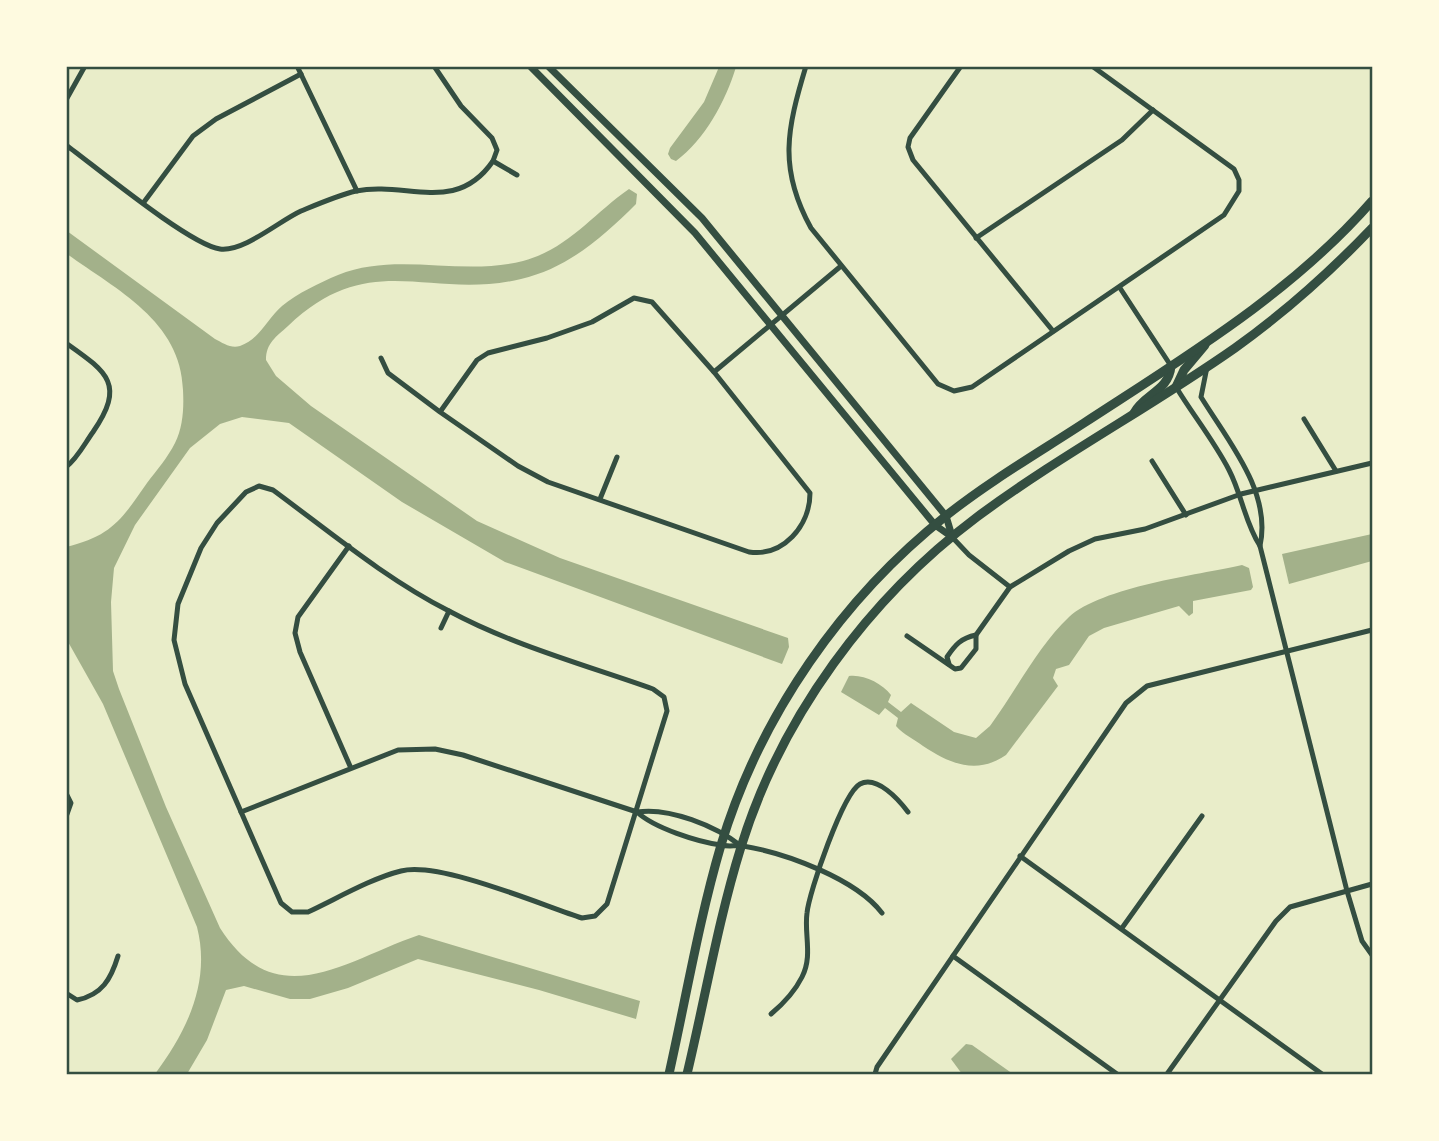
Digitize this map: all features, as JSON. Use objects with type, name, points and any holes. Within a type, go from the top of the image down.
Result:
[{"type":"main road","points":[[669,1074],[725,833],[754,760],[803,673],[852,607],[946,516],[1251,311],[1306,265],[1373,201]]},
{"type":"main road","points":[[687,1074],[741,846],[775,764],[814,693],[872,615],[952,537],[1207,366],[1314,285],[1373,228]]},
{"type":"main road","points":[[1176,387],[1184,370],[1205,344]]},
{"type":"main road","points":[[1133,415],[1139,404],[1164,386],[1171,366]]},
{"type":"street","points":[[66,100],[85,66]]},
{"type":"street","points":[[297,66],[357,191]]},
{"type":"street","points":[[66,145],[194,238],[221,249],[243,243],[300,211],[357,191],[442,193],[459,190],[486,172],[494,162],[497,150],[492,138],[461,106],[434,66]]},
{"type":"street","points":[[530,66],[666,200],[772,323],[935,525],[1010,587]]},
{"type":"street","points":[[548,66],[675,189],[782,314],[946,516],[952,537]]},
{"type":"street","points":[[806,66],[790,119],[789,177],[797,203],[811,228],[938,384],[954,391],[972,387],[1120,288],[1224,215],[1239,191],[1240,180],[1234,169],[1092,66]]},
{"type":"street","points":[[961,66],[910,138],[908,147],[913,160],[1053,331]]},
{"type":"street","points":[[144,202],[193,136],[216,119],[301,74]]},
{"type":"street","points":[[976,238],[1122,140],[1153,110]]},
{"type":"street","points":[[494,162],[517,175]]},
{"type":"street","points":[[714,372],[841,266]]},
{"type":"street","points":[[1120,288],[1171,366]]},
{"type":"street","points":[[381,358],[388,373],[440,412],[518,466],[548,482],[749,552],[764,554],[780,549],[803,522],[810,503],[810,493],[714,372],[652,302],[643,299],[625,301],[592,322],[547,338],[488,353],[477,360],[440,412]]},
{"type":"street","points":[[66,343],[102,369],[111,383],[110,400],[103,417],[66,467]]},
{"type":"street","points":[[1207,366],[1201,397],[1256,490],[1264,529],[1261,546]]},
{"type":"street","points":[[1176,387],[1227,467],[1241,494],[1251,532],[1261,546],[1346,891],[1362,941],[1373,954]]},
{"type":"street","points":[[1304,419],[1336,471]]},
{"type":"street","points":[[600,499],[617,457]]},
{"type":"street","points":[[1152,461],[1186,515]]},
{"type":"street","points":[[907,636],[949,664],[961,668],[976,649],[976,635],[1010,587],[1069,551],[1096,538],[1145,529],[1241,494],[1373,463]]},
{"type":"street","points":[[259,486],[273,490],[349,546],[449,611],[492,631],[653,689],[664,697],[667,711],[637,811],[607,904],[595,916],[582,918],[442,873],[416,869],[400,871],[308,912],[292,912],[281,903],[185,684],[174,640],[178,604],[201,548],[217,523],[246,492],[259,486]]},
{"type":"street","points":[[349,546],[298,617],[295,633],[300,652],[350,766]]},
{"type":"street","points":[[441,628],[449,611]]},
{"type":"street","points":[[875,1074],[877,1067],[1126,703],[1147,686],[1373,630]]},
{"type":"street","points":[[949,664],[947,657],[954,647],[965,637],[976,635]]},
{"type":"street","points":[[241,812],[350,766],[398,750],[435,749],[463,755],[637,811],[654,809],[725,833],[741,846]]},
{"type":"street","points":[[771,1014],[784,1003],[803,976],[808,947],[807,911],[843,808],[861,783],[873,782],[898,798],[908,812]]},
{"type":"street","points":[[66,793],[71,803],[68,816]]},
{"type":"street","points":[[637,811],[649,823],[721,845],[741,846],[819,871],[870,897],[883,912]]},
{"type":"street","points":[[1122,928],[1202,816]]},
{"type":"street","points":[[1020,856],[1322,1074]]},
{"type":"street","points":[[1167,1074],[1276,921],[1290,907],[1373,884]]},
{"type":"street","points":[[66,993],[77,1000],[92,997],[112,976],[118,956]]},
{"type":"street","points":[[953,956],[1117,1074]]},
{"type":"shaded area","points":[[719,67],[736,67],[720,106],[696,142],[676,161],[671,159],[668,154],[670,148],[704,102]]},
{"type":"shaded area","points":[[629,189],[637,194],[636,204],[584,250],[554,267],[521,279],[488,284],[401,281],[374,282],[346,288],[318,302],[272,341],[266,360],[276,376],[311,406],[477,521],[560,558],[788,638],[789,647],[782,664],[505,562],[402,502],[289,423],[242,417],[220,424],[190,448],[135,525],[114,568],[111,602],[113,671],[119,689],[166,807],[220,928],[242,955],[265,970],[289,976],[313,974],[339,967],[419,935],[640,1001],[636,1019],[539,990],[418,959],[348,988],[310,999],[290,999],[244,986],[226,990],[207,1040],[187,1074],[155,1074],[177,1041],[193,1005],[201,967],[201,947],[197,927],[103,704],[67,640],[66,547],[82,543],[105,531],[130,507],[175,443],[182,417],[183,390],[179,366],[171,345],[159,326],[125,295],[67,254],[67,231],[215,339],[237,347],[253,339],[288,301],[338,275],[383,265],[476,267],[523,261],[567,240]]},
{"type":"shaded area","points":[[1372,534],[1372,561],[1289,584],[1282,554]]},
{"type":"shaded area","points":[[1242,565],[1249,568],[1253,587],[1251,590],[1193,601],[1193,613],[1189,616],[1179,606],[1104,628],[1089,636],[1069,665],[1056,669],[1053,678],[1058,686],[1006,755],[985,765],[964,765],[943,758],[902,732],[896,726],[898,718],[885,708],[879,715],[841,692],[849,676],[866,678],[887,691],[891,695],[888,702],[901,712],[911,703],[954,732],[976,738],[990,726],[1058,628],[1084,607],[1151,583]]},
{"type":"shaded area","points":[[966,1044],[972,1045],[1013,1074],[962,1074],[951,1059]]}]
